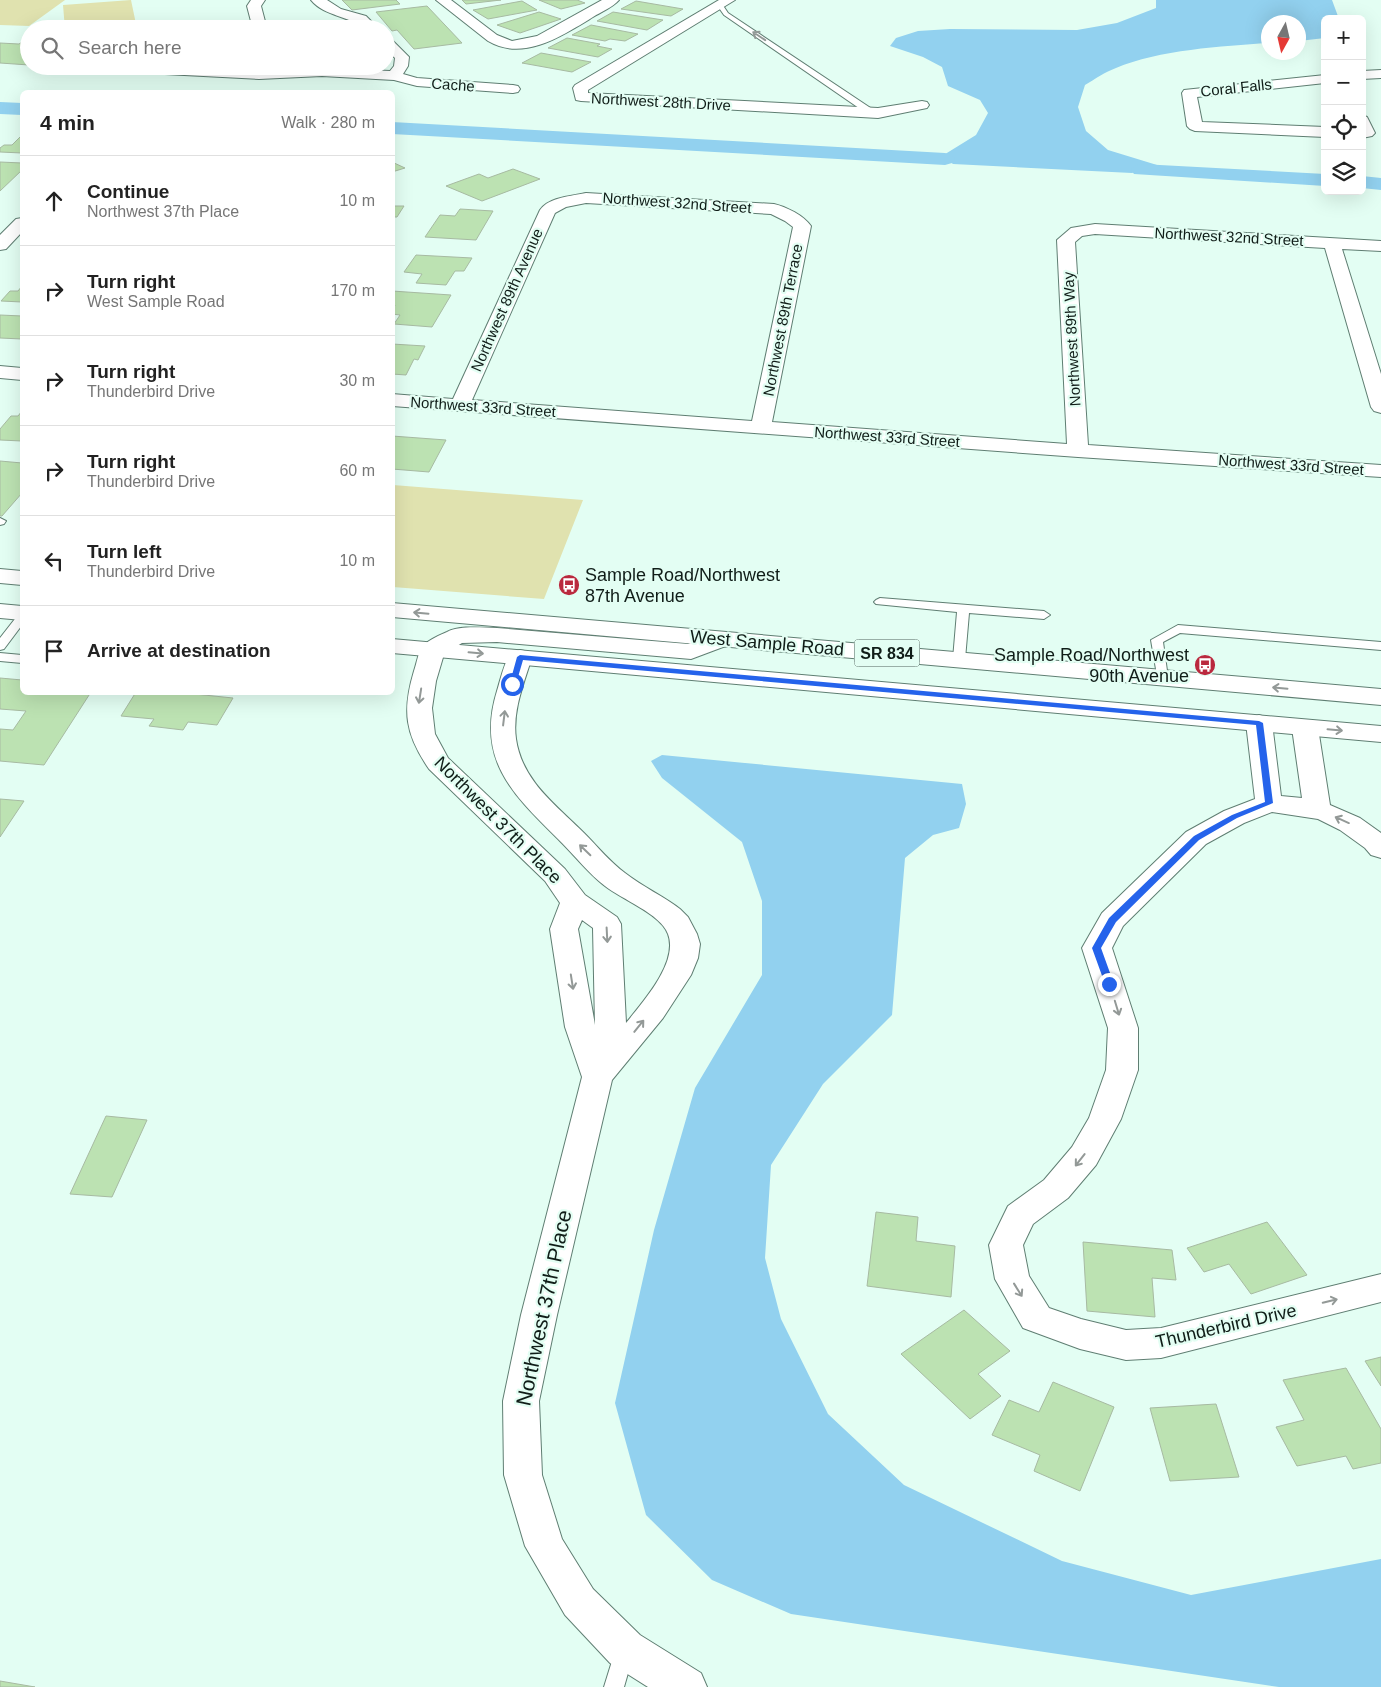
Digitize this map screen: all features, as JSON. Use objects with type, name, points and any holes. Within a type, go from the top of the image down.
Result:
[{"type":"street","points":[[258,0],[254,6],[258,20]]},
{"type":"street","points":[[318,0],[336,12],[362,20]]},
{"type":"street","points":[[443,0],[500,42],[518,45],[534,43],[612,0]]},
{"type":"street","name":"Northwest 28th Drive","points":[[719,6],[580,88],[581,98],[866,113],[922,105]]},
{"type":"street","points":[[395,50],[402,57],[401,66],[395,75]]},
{"type":"street","points":[[1366,75],[1381,74]]},
{"type":"street","name":"Cache","points":[[376,75],[394,76],[417,82],[514,89]]},
{"type":"street","name":"Coral Falls","points":[[1321,79],[1189,93],[1196,126],[1321,132]]},
{"type":"street","name":"Northwest 32nd Street","points":[[561,203],[586,198],[774,209],[791,216]]},
{"type":"street","name":"Northwest 89th Avenue","points":[[460,405],[548,210],[561,203]]},
{"type":"street","name":"Northwest 89th Terrace","points":[[761,428],[802,226],[791,216]]},
{"type":"street","points":[[0,246],[20,225]]},
{"type":"street","name":"Northwest 32nd Street","points":[[1077,232],[1095,229],[1381,246]]},
{"type":"street","name":"Northwest 89th Way","points":[[1077,232],[1066,240],[1078,451]]},
{"type":"street","points":[[1332,243],[1381,407]]},
{"type":"street","points":[[0,372],[20,374]]},
{"type":"street","name":"Northwest 33rd Street","points":[[395,400],[1381,472]]},
{"type":"street","points":[[0,576],[20,578]]},
{"type":"street","name":"West Sample Road","points":[[395,610],[1381,697]]},
{"type":"street","points":[[0,611],[20,613]]},
{"type":"street","points":[[433,650],[457,636],[498,635],[691,652],[723,639]]},
{"type":"street","name":"West Sample Road","points":[[395,646],[1381,734]]},
{"type":"street","name":"Northwest 37th Place","points":[[433,650],[421,687],[418,709],[419,725],[425,745],[438,763],[556,875],[575,902],[606,924],[611,1022],[541,1306],[521,1401],[523,1474],[545,1546],[579,1602],[625,1649],[686,1687]]},
{"type":"street","name":"Northwest 37th Place","points":[[520,657],[503,719],[505,755],[513,774],[531,797],[620,884],[652,901],[666,911],[680,929],[685,943],[682,962],[667,992],[598,1078]]},
{"type":"street","points":[[1054,704],[1140,697],[1381,718]]},
{"type":"street","points":[[1259,723],[1269,803],[1317,811],[1350,824],[1375,842],[1381,849]]},
{"type":"street","points":[[1306,728],[1317,811]]},
{"type":"street","name":"Thunderbird Drive","points":[[1269,803],[1234,817],[1196,838],[1112,920],[1096,948],[1123,1028],[1122,1070],[1105,1119],[1084,1156],[1056,1189],[1020,1215],[1006,1245],[1012,1279],[1036,1318],[1080,1334],[1126,1345],[1161,1343],[1381,1288]]},
{"type":"street","points":[[598,1078],[580,1027],[564,929],[575,902],[620,884]]},
{"type":"lane","points":[[719,6],[866,113]]},
{"type":"lane","points":[[719,6],[726,14],[866,113]]},
{"type":"lane","points":[[880,602],[1044,615]]},
{"type":"lane","points":[[959,660],[964,609]]},
{"type":"lane","points":[[0,646],[20,621]]},
{"type":"lane","points":[[1162,678],[1157,640],[1178,629],[1381,646]]},
{"type":"lane","points":[[0,657],[20,659]]},
{"type":"lane","points":[[614,1687],[625,1649]]},
{"type":"green space","points":[[0,0],[65,0],[37,20],[20,20],[20,26],[0,25]]},
{"type":"green space","points":[[131,0],[135,20],[64,20],[63,5]]},
{"type":"green space","points":[[395,485],[583,500],[544,599],[395,587]]},
{"type":"water","points":[[1156,0],[1332,0],[1338,15],[1321,15],[1321,38],[1306,40],[1306,15],[1261,15],[1261,44],[1191,50],[1151,57],[1112,70],[1085,85],[1078,107],[1086,131],[1108,150],[1157,165],[1132,173],[953,164],[942,156],[976,135],[988,113],[980,100],[948,86],[942,67],[923,57],[890,46],[896,38],[918,31],[950,29],[1077,30],[1117,23],[1156,8]]},
{"type":"water","points":[[662,755],[962,784],[966,804],[959,828],[933,835],[905,858],[892,1015],[823,1084],[771,1165],[765,1258],[781,1319],[828,1414],[904,1485],[1062,1561],[1191,1595],[1381,1559],[1381,1687],[1279,1687],[791,1614],[712,1580],[646,1515],[615,1403],[654,1230],[695,1088],[762,975],[762,901],[742,842],[662,778],[651,761]]},
{"type":"building","points":[[342,0],[396,0],[400,4],[352,10]]},
{"type":"building","points":[[462,0],[501,0],[466,4]]},
{"type":"building","points":[[539,0],[577,0],[585,3],[561,9]]},
{"type":"building","points":[[522,1],[537,10],[488,19],[473,10]]},
{"type":"building","points":[[636,1],[683,9],[671,16],[621,9]]},
{"type":"building","points":[[427,6],[462,43],[414,49],[397,30],[395,30],[395,20],[383,20],[376,12]]},
{"type":"building","points":[[539,12],[561,19],[520,33],[497,25]]},
{"type":"building","points":[[613,12],[663,20],[647,30],[597,21]]},
{"type":"building","points":[[591,25],[638,34],[625,41],[610,39],[605,41],[572,35]]},
{"type":"building","points":[[567,38],[600,44],[597,46],[612,49],[598,57],[548,48]]},
{"type":"building","points":[[0,43],[19,44],[20,64],[0,63]]},
{"type":"building","points":[[541,53],[591,62],[572,72],[522,63]]},
{"type":"building","points":[[20,137],[20,153],[0,152],[0,148],[4,145],[12,145]]},
{"type":"building","points":[[0,162],[20,163],[20,172],[0,191]]},
{"type":"building","points":[[395,163],[405,168],[395,171]]},
{"type":"building","points":[[513,169],[540,179],[482,201],[446,186],[479,174],[488,178]]},
{"type":"building","points":[[395,206],[404,206],[397,217],[395,217]]},
{"type":"building","points":[[460,209],[493,211],[476,240],[425,237],[440,215],[455,216]]},
{"type":"building","points":[[416,255],[472,258],[464,271],[455,271],[446,285],[416,283],[422,274],[404,272]]},
{"type":"building","points":[[20,288],[20,302],[1,301],[10,291],[18,291]]},
{"type":"building","points":[[395,291],[451,295],[432,327],[395,324],[400,315],[395,314]]},
{"type":"building","points":[[0,315],[20,316],[20,339],[0,338]]},
{"type":"building","points":[[395,344],[425,346],[418,360],[414,359],[406,375],[395,374]]},
{"type":"building","points":[[20,414],[20,441],[0,440],[0,429],[11,416],[18,416]]},
{"type":"building","points":[[395,436],[446,440],[429,472],[395,469]]},
{"type":"building","points":[[0,461],[20,463],[20,495],[0,516]]},
{"type":"building","points":[[0,678],[20,680],[20,695],[89,695],[44,765],[0,761],[0,729],[13,730],[26,711],[0,709]]},
{"type":"building","points":[[134,695],[204,695],[233,698],[217,725],[188,722],[183,730],[149,726],[154,719],[121,716]]},
{"type":"building","points":[[0,799],[24,801],[0,837]]},
{"type":"building","points":[[106,1116],[147,1120],[112,1197],[70,1194]]},
{"type":"building","points":[[876,1212],[918,1217],[916,1241],[955,1246],[951,1297],[867,1286]]},
{"type":"building","points":[[1267,1222],[1307,1275],[1251,1294],[1229,1264],[1204,1272],[1187,1248]]},
{"type":"building","points":[[1083,1242],[1172,1250],[1176,1280],[1152,1278],[1155,1317],[1087,1311]]},
{"type":"building","points":[[964,1310],[1010,1351],[978,1374],[1001,1396],[970,1419],[901,1354]]},
{"type":"building","points":[[1381,1357],[1381,1386],[1365,1361]]},
{"type":"building","points":[[1346,1368],[1381,1429],[1381,1463],[1353,1469],[1346,1456],[1297,1466],[1276,1427],[1304,1420],[1283,1380]]},
{"type":"building","points":[[1053,1382],[1114,1407],[1080,1491],[1034,1471],[1040,1455],[992,1435],[1009,1400],[1039,1412]]},
{"type":"building","points":[[1216,1404],[1239,1477],[1170,1481],[1150,1408]]},
{"type":"building","points":[[0,1681],[35,1687],[0,1687]]},
{"type":"waterway","points":[[0,108],[20,109]]},
{"type":"waterway","points":[[395,128],[945,159]]},
{"type":"waterway","points":[[1141,170],[1321,180]]},
{"type":"waterway","points":[[1366,182],[1381,184]]},
{"type":"place","name":"Sample Road/Northwest 87th Avenue","points":[[569,585]]},
{"type":"place","name":"Sample Road/Northwest 90th Avenue","points":[[1205,665]]},
{"type":"route","points":[[512,684],[520,657],[1259,723],[1269,803],[1234,817],[1196,838],[1112,920],[1096,948],[1109,984]]}]
